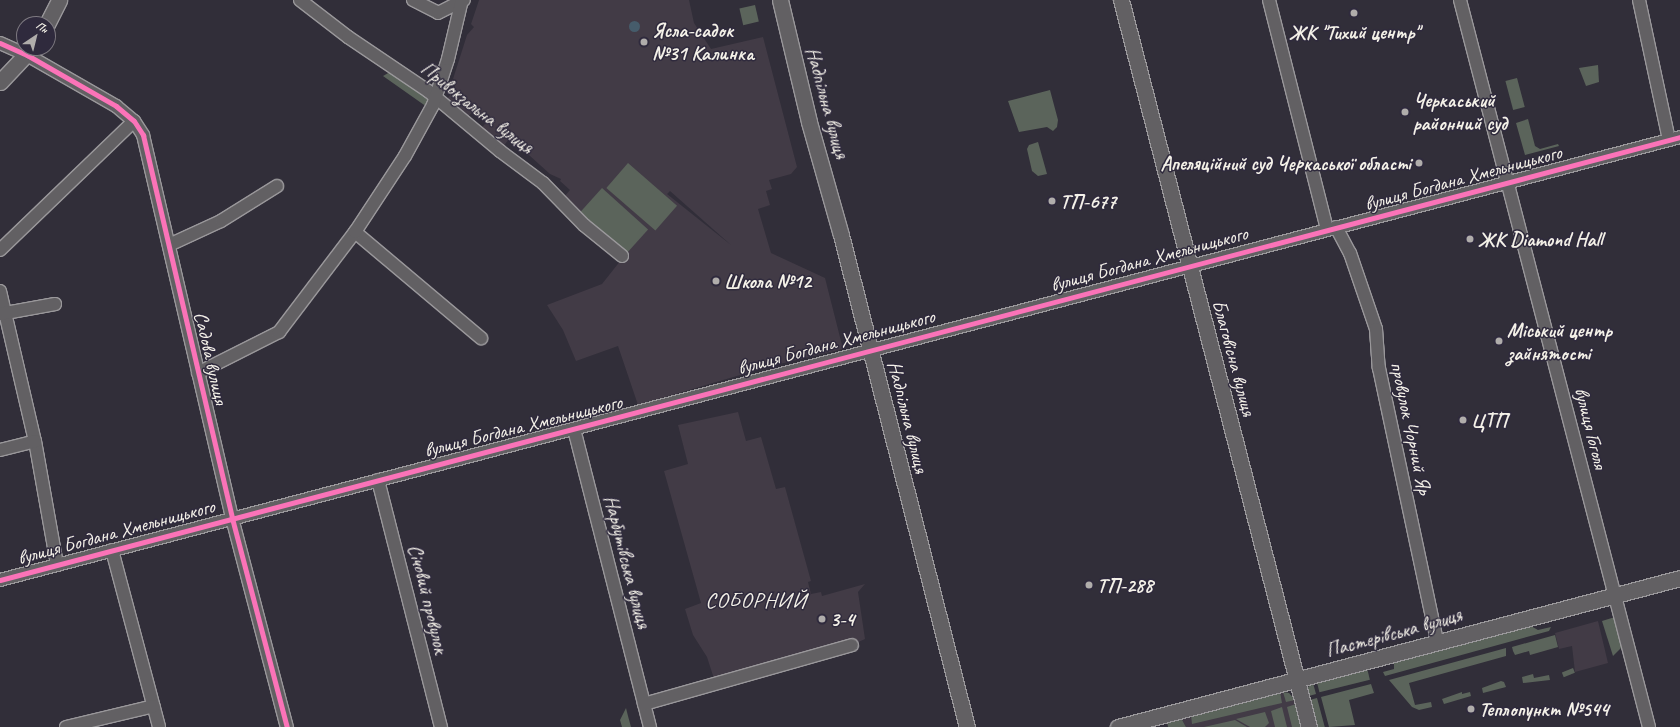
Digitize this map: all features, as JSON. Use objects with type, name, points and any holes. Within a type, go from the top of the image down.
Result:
[{"type":"main road","points":[[50,16],[59,0]]},
{"type":"main road","name":"Надпільна вулиця","points":[[780,0],[809,122],[870,349],[967,727]]},
{"type":"main road","name":"Благовісна вулиця","points":[[1120,0],[1309,727]]},
{"type":"main road","points":[[0,82],[24,56]]},
{"type":"main road","name":"Пастерівська вулиця","points":[[1118,727],[1680,578]]},
{"type":"street","name":"Привокзальна вулиця","points":[[300,0],[348,37],[436,97],[500,151],[543,183],[584,225],[622,256]]},
{"type":"street","points":[[413,0],[438,13],[463,0]]},
{"type":"street","points":[[198,373],[279,332],[354,232],[404,156],[436,97],[463,0]]},
{"type":"street","points":[[1269,0],[1332,229]]},
{"type":"street","name":"вулиця Гоголя","points":[[1460,0],[1649,727]]},
{"type":"street","name":"вулиця Богдана Хмельницького","points":[[0,580],[574,429],[870,349],[1674,139],[1639,0]]},
{"type":"street","name":"Садова вулиця","points":[[0,43],[16,47]]},
{"type":"street","name":"Садова вулиця","points":[[37,56],[116,106],[134,121],[143,135],[232,518],[287,727]]},
{"type":"street","points":[[0,250],[134,121]]},
{"type":"street","points":[[169,245],[221,221],[277,186]]},
{"type":"street","name":"провулок Чорний Яр","points":[[1332,229],[1350,253],[1376,329],[1381,381],[1437,642]]},
{"type":"street","points":[[354,232],[481,338]]},
{"type":"street","points":[[0,291],[3,314],[35,441],[57,565]]},
{"type":"street","points":[[3,314],[55,304]]},
{"type":"street","name":"Нарбутівська вулиця","points":[[574,429],[650,727]]},
{"type":"street","points":[[0,450],[35,441]]},
{"type":"street","name":"Січовий провулок","points":[[378,480],[441,727]]},
{"type":"street","points":[[112,550],[159,727]]},
{"type":"street","points":[[644,704],[852,645]]},
{"type":"street","points":[[66,727],[154,706]]},
{"type":"shaded area","points":[[479,0],[689,0],[694,23],[711,49],[763,37],[797,167],[791,174],[769,180],[772,189],[766,191],[770,205],[758,209],[771,253],[825,278],[843,349],[771,366],[638,405],[618,346],[576,361],[563,330],[547,305],[602,284],[621,260],[573,221],[579,210],[564,197],[570,190],[560,181],[561,179],[550,174],[510,138],[501,149],[480,130],[488,120],[475,109],[466,119],[445,101],[454,91],[456,80],[453,79],[467,35],[474,27],[471,24]],"holes":[[[670,191],[731,245],[667,194]]]},
{"type":"shaded area","points":[[755,5],[759,22],[743,25],[739,9]]},
{"type":"shaded area","points":[[1598,65],[1599,82],[1586,86],[1579,68]]},
{"type":"shaded area","points":[[390,72],[426,94],[429,100],[427,107],[383,76]]},
{"type":"shaded area","points":[[1517,78],[1525,107],[1513,110],[1505,81]]},
{"type":"shaded area","points":[[1050,90],[1058,120],[1057,127],[1053,131],[1047,127],[1019,132],[1008,101]]},
{"type":"shaded area","points":[[1528,119],[1535,146],[1540,149],[1558,144],[1559,146],[1525,155],[1516,123]]},
{"type":"shaded area","points":[[1038,142],[1047,174],[1038,176],[1032,171],[1027,149],[1029,145]]},
{"type":"shaded area","points":[[628,163],[677,206],[655,231],[606,188]]},
{"type":"shaded area","points":[[602,188],[648,229],[625,255],[579,214]]},
{"type":"shaded area","points":[[738,412],[746,441],[761,437],[776,489],[785,487],[811,581],[808,582],[811,594],[821,592],[822,596],[865,584],[858,592],[865,639],[852,645],[716,685],[707,657],[693,635],[685,609],[701,603],[664,471],[688,464],[678,425]]},
{"type":"shaded area","points":[[1615,617],[1622,647],[1613,656],[1602,621]]},
{"type":"shaded area","points":[[1598,621],[1608,663],[1575,672],[1572,646],[1559,649],[1555,633]]},
{"type":"shaded area","points":[[1529,625],[1538,630],[1551,627],[1549,631],[1385,676],[1383,672],[1394,669],[1394,661]]},
{"type":"shaded area","points":[[1555,635],[1558,647],[1530,655],[1529,651],[1515,655],[1513,651],[1512,647]]},
{"type":"shaded area","points":[[1506,648],[1506,656],[1409,683],[1415,705],[1431,702],[1432,707],[1419,710],[1412,707],[1389,680]]},
{"type":"shaded area","points":[[1367,668],[1370,680],[1319,692],[1317,681]]},
{"type":"shaded area","points":[[1573,668],[1575,673],[1564,677],[1562,672]]},
{"type":"shaded area","points":[[1533,674],[1534,678],[1549,675],[1550,680],[1523,683],[1522,677]]},
{"type":"shaded area","points":[[1501,681],[1504,682],[1506,687],[1483,693],[1482,688]]},
{"type":"shaded area","points":[[1313,683],[1316,694],[1309,696],[1307,688]]},
{"type":"shaded area","points":[[1371,684],[1374,693],[1349,700],[1355,725],[1329,727],[1321,697]]},
{"type":"shaded area","points":[[1280,692],[1282,703],[1192,724],[1191,715]]},
{"type":"shaded area","points":[[1283,692],[1294,697],[1302,727],[1186,727],[1181,718]]},
{"type":"shaded area","points":[[1283,692],[1289,693],[1295,700],[1286,702]]},
{"type":"shaded area","points":[[1462,692],[1462,694],[1470,692],[1471,696],[1444,704],[1442,699]]},
{"type":"shaded area","points":[[1317,698],[1325,727],[1318,727],[1310,700]]},
{"type":"shaded area","points":[[1296,704],[1302,727],[1292,727],[1287,707]]},
{"type":"shaded area","points":[[1282,707],[1287,727],[1275,727],[1271,711]]},
{"type":"shaded area","points":[[626,708],[631,727],[622,727],[620,720]]},
{"type":"shaded area","points":[[1265,712],[1269,723],[1265,727],[1250,727],[1236,719]]},
{"type":"shaded area","points":[[1181,718],[1186,727],[1168,727],[1167,721]]},
{"type":"shaded area","points":[[1235,720],[1247,727],[1204,727]]},
{"type":"water","points":[[632,21],[636,21],[638,22],[638,30],[632,31],[629,28],[629,24]]},
{"type":"cycle path","points":[[0,43],[27,55],[116,106],[134,121],[143,135],[232,518],[287,727]]},
{"type":"cycle path","points":[[0,580],[1680,137]]},
{"type":"place","name":"ЖК \"Тихий центр\"","points":[[1354,13]]},
{"type":"place","name":"Ясла-садок №31 Калинка","points":[[644,42]]},
{"type":"place","name":"Черкаський районний суд","points":[[1405,112]]},
{"type":"place","name":"Апеляційний суд Черкаської області","points":[[1419,163]]},
{"type":"place","name":"ТП-677","points":[[1052,201]]},
{"type":"place","name":"ЖК Diamond Hall","points":[[1470,239]]},
{"type":"place","name":"Школа №12","points":[[716,281]]},
{"type":"place","name":"Міський центр зайнятості","points":[[1499,341]]},
{"type":"place","name":"ЦТП","points":[[1463,420]]},
{"type":"place","name":"ТП-288","points":[[1089,585]]},
{"type":"place","name":"3-4","points":[[822,619]]},
{"type":"place","name":"Теплопункт №544","points":[[1471,709]]},
{"type":"district","name":"СОБОРНИЙ","points":[[756,601]]}]
